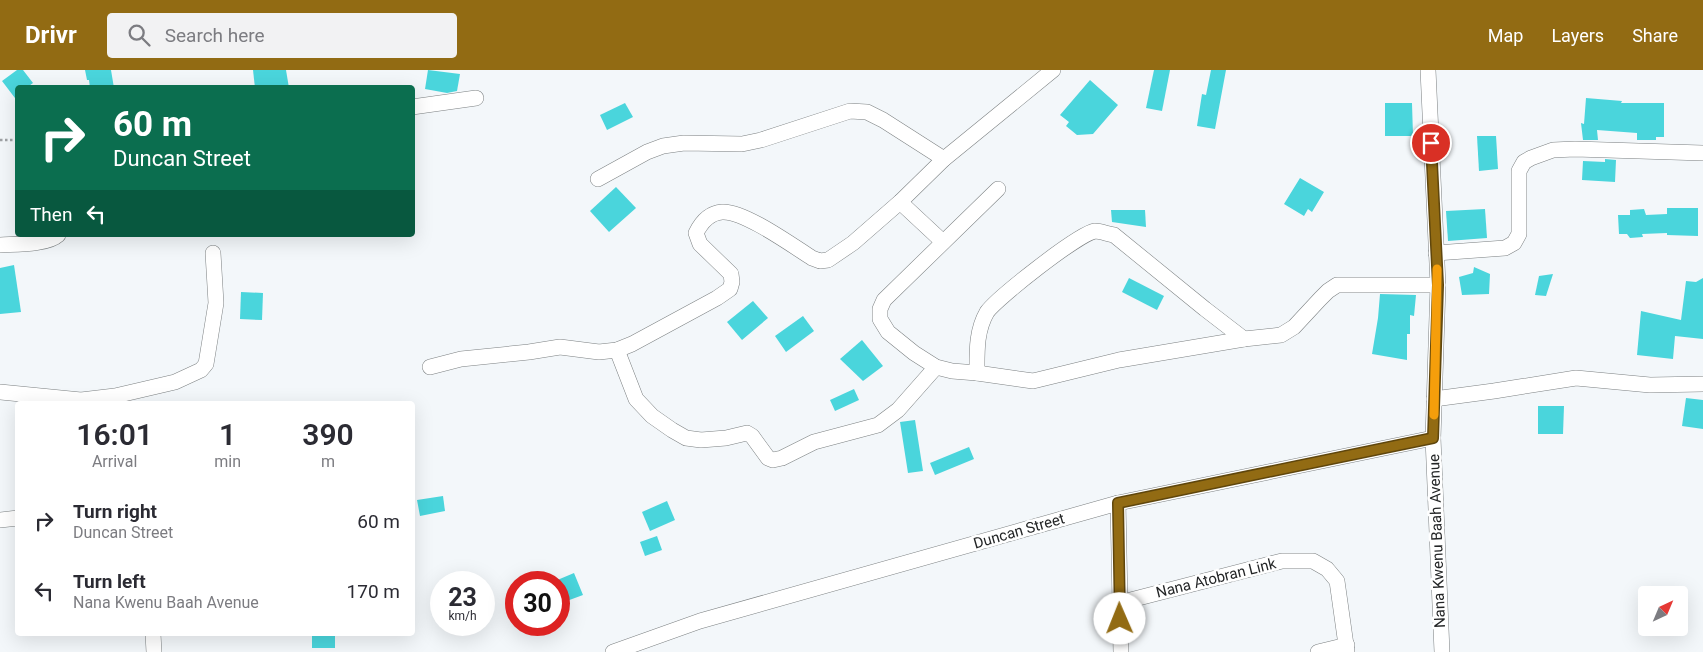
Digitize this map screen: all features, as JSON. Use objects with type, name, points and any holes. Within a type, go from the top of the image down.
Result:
[{"type":"street","points":[[430,367],[461,359],[560,347],[599,352],[617,350],[665,327],[730,289],[732,282],[731,274],[700,244],[696,233],[702,222],[713,214],[723,212],[754,222],[812,258],[820,261],[828,260],[853,243],[900,202],[944,159],[1053,70]]},
{"type":"street","name":"Nana Kwenu Baah Avenue","points":[[1428,70],[1438,285],[1433,438],[1442,652]]},
{"type":"street","points":[[415,106],[476,98]]},
{"type":"street","points":[[598,179],[647,152],[663,146],[684,143],[742,144],[761,140],[850,110],[867,112],[883,120],[944,159]]},
{"type":"street","points":[[1436,253],[1505,248],[1514,243],[1519,234],[1519,171],[1524,162],[1531,158],[1553,150],[1575,149],[1703,153]]},
{"type":"street","points":[[998,189],[884,300],[880,310],[880,318],[888,332],[914,353],[936,367],[952,371],[1033,381],[1119,360],[1244,339],[1281,335],[1294,327],[1320,298],[1337,286],[1438,285]]},
{"type":"street","points":[[900,202],[943,242]]},
{"type":"street","points":[[977,373],[978,341],[981,326],[988,312],[998,299],[1078,238],[1095,231],[1114,235],[1244,339]]},
{"type":"street","points":[[0,245],[37,242],[56,237]]},
{"type":"street","points":[[0,392],[81,400],[115,396],[137,398],[192,376],[206,364],[216,303],[213,253]]},
{"type":"street","points":[[617,350],[636,398],[652,416],[665,426],[686,438],[701,440],[726,438],[747,433],[752,436],[768,458],[773,460],[782,458],[814,442],[878,425],[898,410],[936,367]]},
{"type":"street","points":[[1434,399],[1494,392],[1576,378],[1650,385],[1703,384]]},
{"type":"street","name":"Duncan Street","points":[[616,651],[700,621],[1118,503],[1433,438]]},
{"type":"street","points":[[1118,503],[1121,652]]},
{"type":"street","points":[[0,520],[15,518]]},
{"type":"street","name":"Nana Atobran Link","points":[[1119,603],[1282,561],[1313,561],[1327,569],[1337,581],[1347,649]]},
{"type":"street","points":[[153,636],[154,652]]},
{"type":"street","points":[[1318,652],[1347,649]]},
{"type":"path","points":[[0,140],[15,140]]},
{"type":"building","points":[[17,70],[23,70],[33,83],[30,85],[15,85],[15,98],[2,81]]},
{"type":"building","points":[[85,70],[111,70],[114,85],[90,85],[89,80],[87,80]]},
{"type":"building","points":[[253,70],[286,70],[288,85],[255,85]]},
{"type":"building","points":[[428,70],[460,74],[457,91],[447,93],[425,89]]},
{"type":"building","points":[[1154,70],[1170,70],[1162,111],[1146,108]]},
{"type":"building","points":[[1211,70],[1226,70],[1215,129],[1197,126],[1202,94],[1206,95]]},
{"type":"building","points":[[1090,80],[1118,105],[1093,134],[1077,135],[1066,126],[1069,122],[1060,115]]},
{"type":"building","points":[[1586,98],[1622,101],[1621,103],[1664,103],[1664,137],[1656,137],[1656,140],[1637,140],[1637,133],[1597,130],[1598,140],[1583,140],[1581,123],[1584,124]]},
{"type":"building","points":[[625,103],[633,117],[607,130],[600,115]]},
{"type":"building","points":[[1385,103],[1412,103],[1413,136],[1385,136]]},
{"type":"building","points":[[1477,136],[1496,136],[1498,169],[1479,171]]},
{"type":"building","points":[[1605,159],[1616,160],[1615,182],[1582,180],[1583,161],[1605,162]]},
{"type":"building","points":[[1300,178],[1324,192],[1312,212],[1308,209],[1304,216],[1284,204]]},
{"type":"building","points":[[616,187],[636,208],[609,232],[590,211]]},
{"type":"building","points":[[1667,208],[1698,208],[1698,236],[1667,235],[1667,233],[1642,234],[1643,237],[1630,238],[1627,234],[1619,234],[1618,215],[1630,215],[1630,210],[1644,209],[1646,215],[1667,214]]},
{"type":"building","points":[[1485,209],[1487,238],[1448,241],[1446,211]]},
{"type":"building","points":[[1111,210],[1145,210],[1146,227],[1112,222]]},
{"type":"building","points":[[14,265],[21,312],[0,314],[0,268]]},
{"type":"building","points":[[1474,267],[1490,274],[1489,294],[1462,295],[1459,277],[1473,273]]},
{"type":"building","points":[[1553,274],[1546,296],[1535,295],[1539,276]]},
{"type":"building","points":[[1129,278],[1164,296],[1157,310],[1122,292]]},
{"type":"building","points":[[1703,278],[1703,339],[1675,336],[1673,359],[1637,355],[1641,311],[1681,320],[1686,281],[1696,282]]},
{"type":"building","points":[[241,292],[263,293],[262,320],[240,319]]},
{"type":"building","points":[[1380,294],[1416,295],[1414,316],[1410,315],[1410,334],[1407,334],[1407,360],[1372,354]]},
{"type":"building","points":[[753,301],[768,318],[742,340],[727,322]]},
{"type":"building","points":[[803,316],[814,331],[786,352],[775,336]]},
{"type":"building","points":[[862,340],[883,366],[863,381],[840,359]]},
{"type":"building","points":[[854,389],[859,400],[835,411],[830,400]]},
{"type":"building","points":[[1686,398],[1703,400],[1703,429],[1682,426]]},
{"type":"building","points":[[1538,406],[1564,406],[1563,434],[1538,434]]},
{"type":"building","points":[[915,420],[923,471],[908,473],[900,422]]},
{"type":"building","points":[[969,447],[974,459],[935,475],[930,463]]},
{"type":"building","points":[[443,496],[445,511],[420,516],[417,500]]},
{"type":"building","points":[[667,501],[675,520],[650,531],[642,512]]},
{"type":"building","points":[[657,536],[662,550],[645,556],[640,542]]},
{"type":"building","points":[[574,573],[583,595],[570,600],[570,575]]},
{"type":"building","points":[[312,636],[335,636],[335,648],[312,648]]},
{"type":"slow traffic","points":[[1434,415],[1437,269]]},
{"type":"route","points":[[1120,619],[1118,503],[1433,438],[1438,285],[1431,143]]}]
